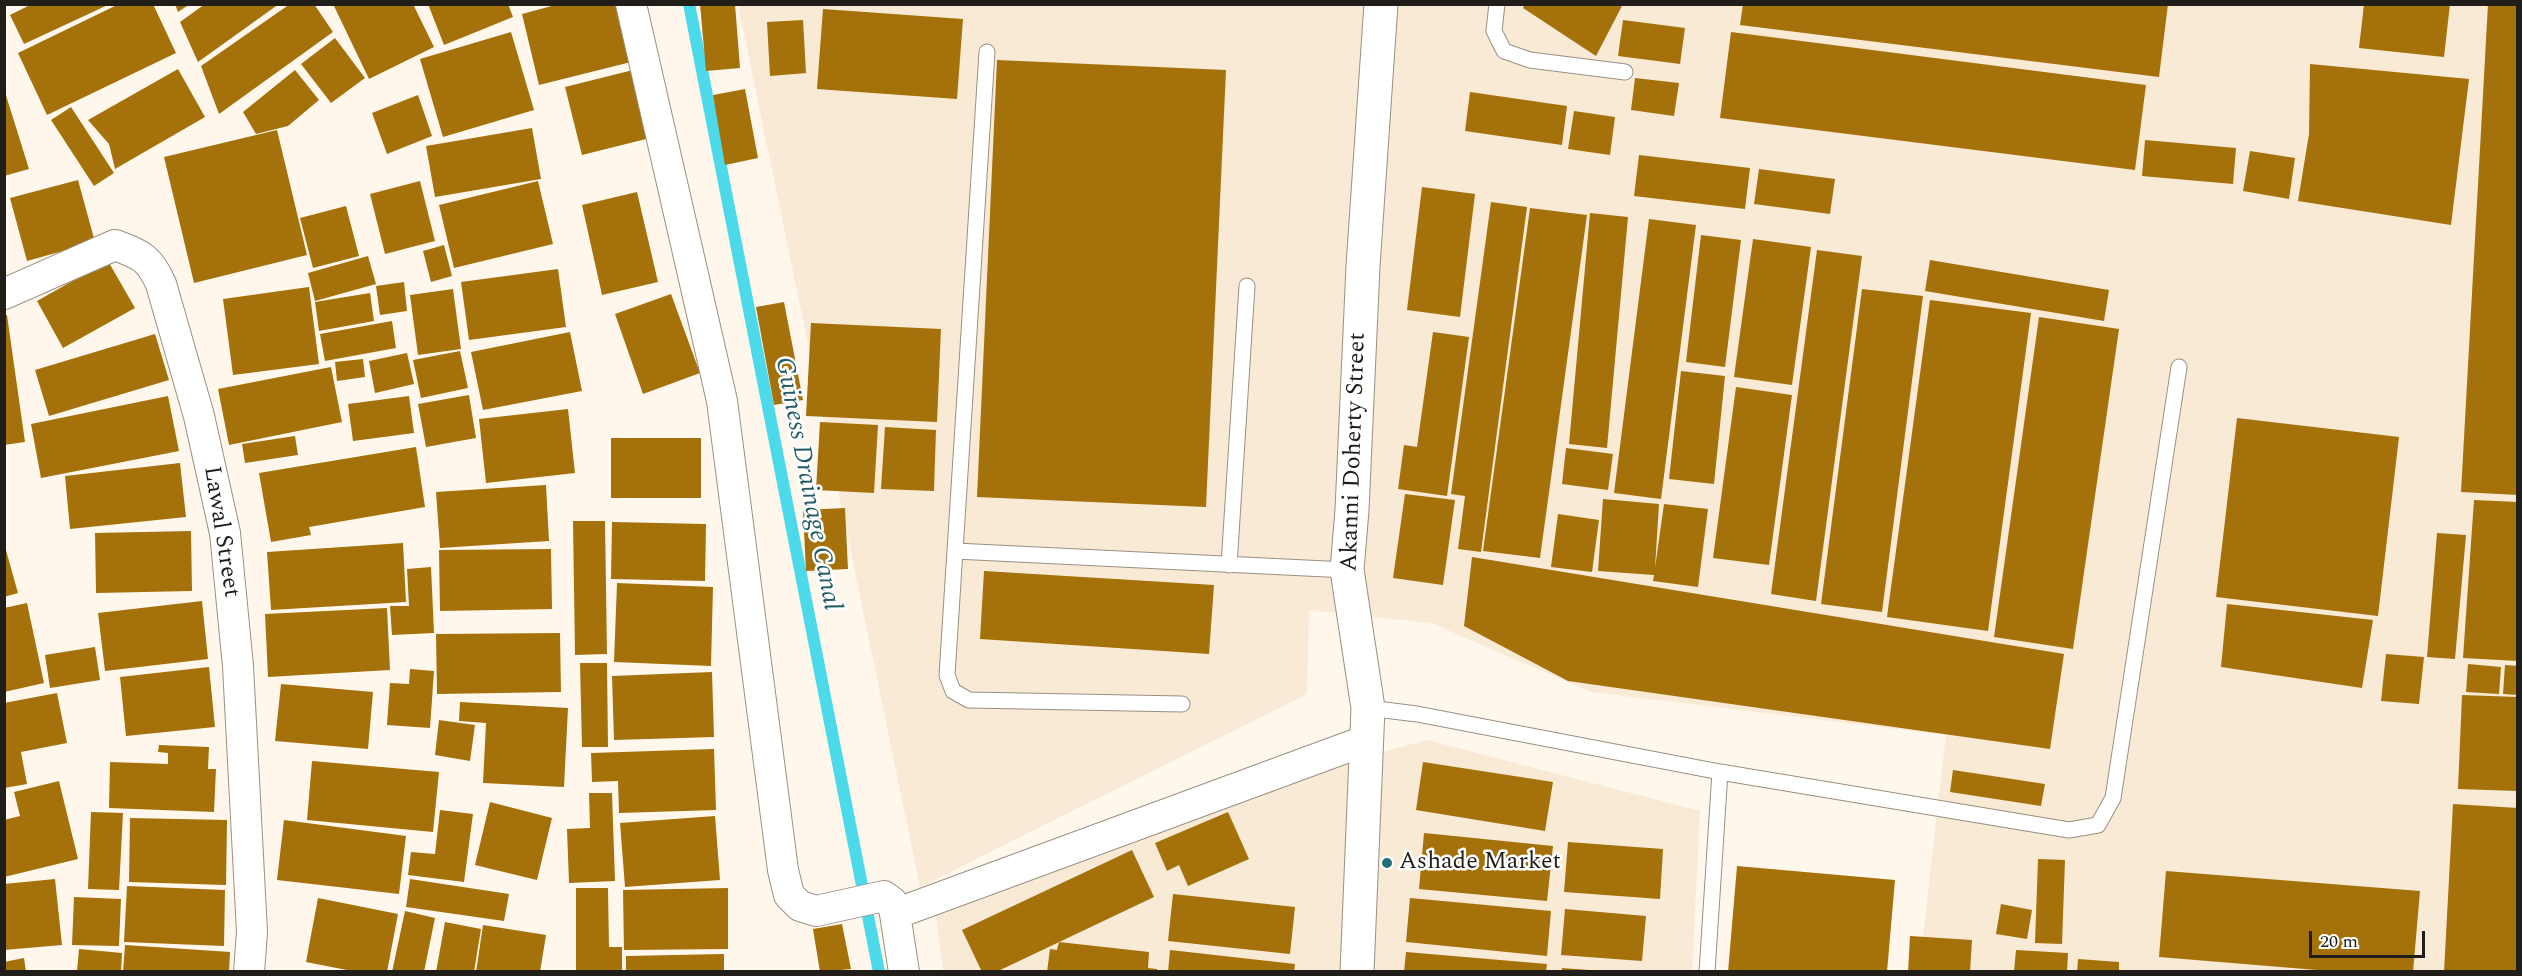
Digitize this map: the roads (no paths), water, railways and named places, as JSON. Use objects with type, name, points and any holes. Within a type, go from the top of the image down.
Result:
[{"type":"street","points":[[631,4],[722,401],[783,870],[789,896],[800,906],[816,911],[883,907],[1367,740]]},
{"type":"street","name":"Akanni Doherty Street","points":[[1357,972],[1368,708],[1347,570],[1364,255],[1381,4]]},
{"type":"street","name":"Lawal Street","points":[[4,294],[115,245],[137,254],[153,266],[161,284],[199,416],[225,533],[238,666],[252,932],[249,972]]},
{"type":"street","points":[[883,907],[904,972]]},
{"type":"lane","points":[[1497,4],[1494,31],[1504,51],[1530,60],[1625,72]]},
{"type":"lane","points":[[987,52],[947,675],[952,691],[969,700],[1182,704]]},
{"type":"lane","points":[[1229,565],[1247,286]]},
{"type":"lane","points":[[1368,708],[1429,717],[1720,772],[2069,831],[2098,825],[2113,798],[2179,367]]},
{"type":"lane","points":[[955,551],[1347,570]]},
{"type":"lane","points":[[1707,972],[1720,772]]},
{"type":"waterway","name":"Guiness Drainage Canal","points":[[689,4],[879,972]]},
{"type":"place","name":"Ashade Market","points":[[1387,863]]}]
